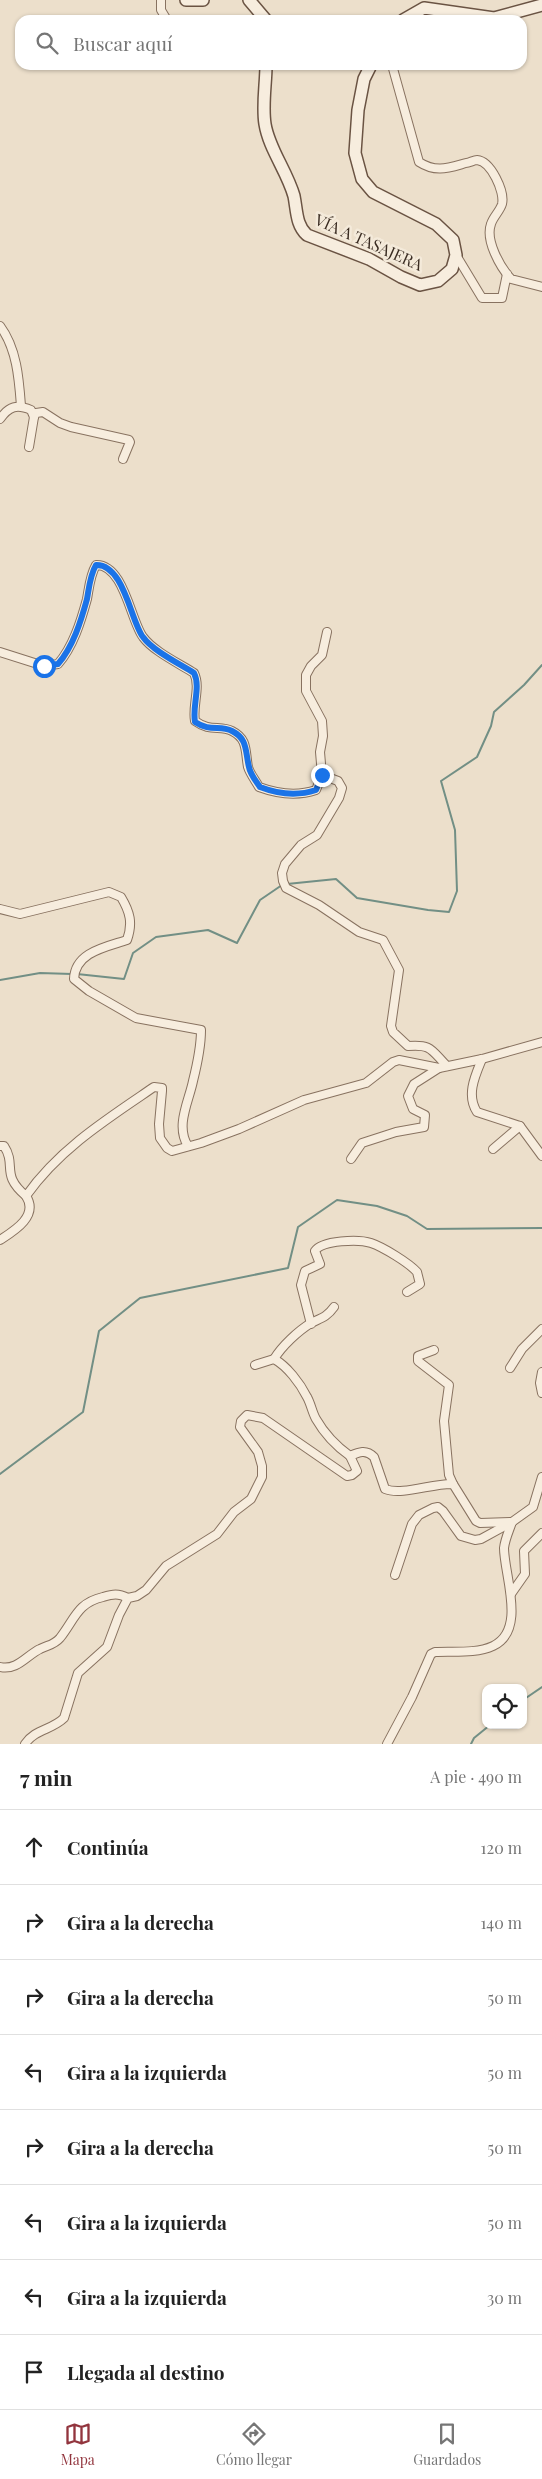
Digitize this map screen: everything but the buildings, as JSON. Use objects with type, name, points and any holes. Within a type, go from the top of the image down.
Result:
[{"type":"street","points":[[161,0],[161,10],[164,15]]},
{"type":"street","points":[[186,0],[202,0]]},
{"type":"street","points":[[249,0],[262,15]]},
{"type":"street","points":[[409,15],[422,4],[479,15]]},
{"type":"street","points":[[505,15],[542,5]]},
{"type":"street","name":"VÍA A TASAJERA","points":[[266,70],[265,122],[268,136],[284,168],[294,196],[300,229],[307,236],[370,259],[401,277],[420,285],[438,281],[452,269],[456,255]]},
{"type":"street","points":[[368,70],[364,79],[358,110],[355,153],[362,179],[373,192],[436,224],[452,240],[456,255],[482,298],[502,298],[507,274]]},
{"type":"street","points":[[393,70],[420,162],[429,168],[437,170],[477,160],[484,163],[496,179],[503,194],[501,205],[491,224],[488,236],[511,279],[542,287]]},
{"type":"street","points":[[0,326],[14,356],[21,406]]},
{"type":"street","points":[[0,419],[9,408],[21,406],[31,410],[34,417]]},
{"type":"street","points":[[29,447],[34,417],[36,413],[43,412],[60,423],[71,427],[127,439],[130,442],[123,459]]},
{"type":"street","points":[[0,652],[44,666],[58,664],[68,653],[86,603],[93,570],[96,565],[102,565],[107,568],[126,593],[142,637],[194,673],[197,684],[194,712],[195,722],[203,727],[230,729],[241,737],[246,746],[249,769],[260,787],[275,793],[306,794],[316,790],[322,775],[320,752],[323,736],[322,721],[306,691],[306,675],[311,666],[322,655],[327,632]]},
{"type":"street","points":[[322,775],[338,781],[342,788],[340,798],[317,835],[301,845],[290,856],[282,873],[283,881],[286,888],[319,905],[359,932],[383,940],[399,970],[391,1018],[393,1032],[408,1046],[425,1045],[443,1067]]},
{"type":"street","points":[[0,909],[20,914],[109,892],[122,897],[129,911],[131,929],[127,940],[94,952],[79,961],[75,969],[74,979],[89,991],[136,1018],[201,1030],[183,1128],[184,1140],[188,1146]]},
{"type":"street","points":[[351,1159],[362,1142],[396,1132],[424,1127],[426,1115],[413,1109],[408,1096],[414,1084],[443,1067],[482,1059],[542,1042]]},
{"type":"street","points":[[482,1059],[471,1094],[473,1106],[477,1112],[520,1126],[542,1156]]},
{"type":"street","points":[[26,1196],[43,1172],[70,1148],[154,1087],[162,1088],[159,1124],[160,1138],[167,1148],[172,1151],[239,1129],[304,1100],[366,1083],[393,1062],[399,1060],[443,1067]]},
{"type":"street","points":[[493,1149],[520,1126]]},
{"type":"street","points":[[0,1146],[4,1146],[7,1149],[6,1173],[10,1183],[26,1196],[30,1207],[27,1218],[21,1226],[0,1240]]},
{"type":"street","points":[[311,1324],[302,1280],[305,1271],[320,1264],[315,1251],[322,1246],[355,1241],[373,1243],[417,1272],[420,1284],[407,1292]]},
{"type":"street","points":[[255,1365],[274,1359],[282,1347],[311,1324],[325,1318],[334,1307]]},
{"type":"street","points":[[510,1368],[522,1349],[542,1329]]},
{"type":"street","points":[[434,1350],[418,1356],[418,1361],[449,1385],[444,1421],[449,1475],[453,1484],[476,1521],[480,1523],[512,1522]]},
{"type":"street","points":[[0,1668],[11,1668],[29,1658],[39,1649],[52,1645],[81,1608],[90,1600],[115,1593],[128,1598],[138,1596],[146,1590],[166,1566],[217,1534],[234,1512],[251,1499],[262,1477],[258,1452],[240,1427],[241,1421],[247,1415],[263,1418],[347,1476],[352,1476],[357,1471],[350,1456],[333,1441],[322,1427],[297,1381],[274,1359]]},
{"type":"street","points":[[542,1372],[540,1383],[542,1393]]},
{"type":"street","points":[[350,1456],[360,1451],[370,1453],[374,1457],[383,1486],[390,1491],[453,1484]]},
{"type":"street","points":[[395,1574],[412,1524],[419,1515],[438,1507],[461,1536],[475,1540],[491,1534],[512,1522],[532,1507],[542,1477]]},
{"type":"street","points":[[387,1744],[412,1698],[428,1657],[435,1652],[478,1650],[501,1640],[510,1620],[511,1594],[504,1547],[512,1522]]},
{"type":"street","points":[[511,1594],[526,1574],[524,1554],[526,1548],[542,1534]]},
{"type":"street","points":[[25,1744],[38,1731],[60,1722],[64,1718],[78,1673],[107,1647],[119,1615],[128,1598]]},
{"type":"waterway","points":[[287,884],[336,879],[357,898],[449,912],[457,891],[455,830],[441,781],[477,757],[491,726],[494,712],[524,685],[542,665]]},
{"type":"waterway","points":[[77,974],[124,979],[133,953],[156,937],[208,930],[237,943],[260,900],[282,885]]},
{"type":"waterway","points":[[0,980],[40,973],[72,974]]},
{"type":"waterway","points":[[0,1474],[83,1412],[99,1331],[140,1298],[288,1268],[298,1227],[337,1200],[377,1206],[407,1216],[427,1229],[542,1228]]},
{"type":"waterway","points":[[527,1697],[542,1687]]},
{"type":"waterway","points":[[471,1744],[474,1738],[485,1729]]},
{"type":"route","points":[[44,666],[58,664],[68,653],[86,603],[93,570],[96,565],[102,565],[107,568],[126,593],[142,637],[194,673],[197,684],[194,712],[195,722],[203,727],[218,730],[230,729],[241,737],[246,746],[249,769],[260,787],[275,793],[306,794],[316,790],[322,775]]}]
